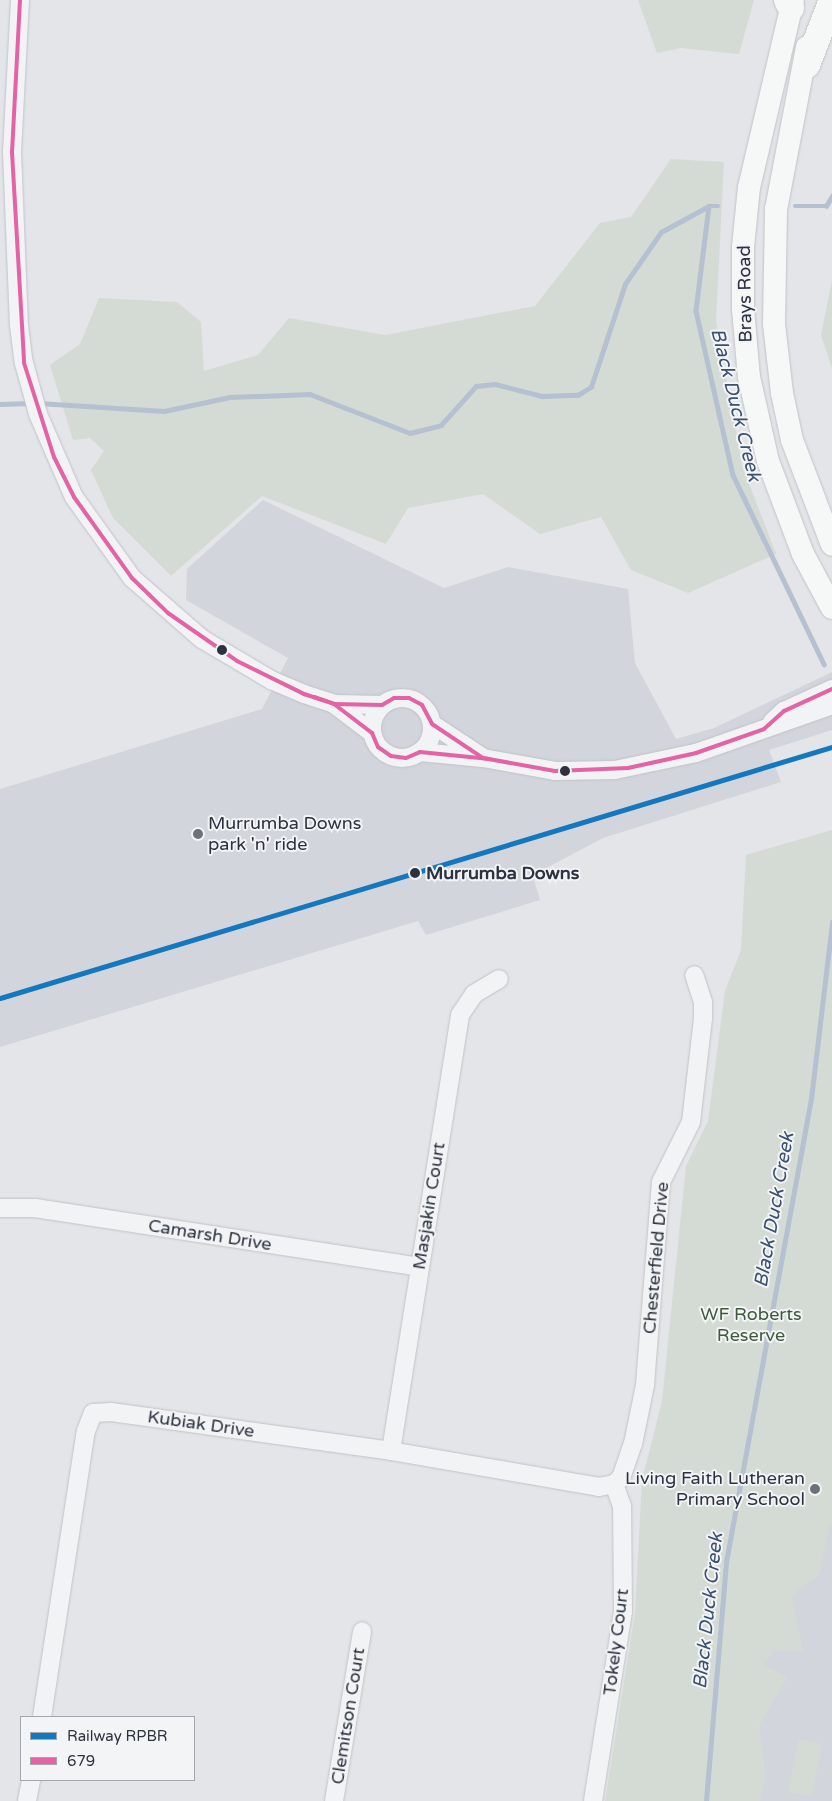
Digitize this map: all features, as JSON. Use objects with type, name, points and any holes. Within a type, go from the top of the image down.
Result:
[{"type":"highway","points":[[807,65],[832,0]]},
{"type":"main road","name":"Brays Road","points":[[820,0],[806,52],[807,65],[778,200],[774,324],[782,393],[792,440],[832,545]]},
{"type":"main road","name":"Brays Road","points":[[791,3],[755,155],[745,216],[745,339],[756,417],[771,470],[803,554],[832,608]]},
{"type":"street","points":[[20,0],[8,75],[12,152],[7,246],[24,363],[54,457],[98,533],[132,578],[168,613],[202,640],[270,680],[334,704],[372,733]]},
{"type":"street","points":[[764,729],[784,711],[832,688]]},
{"type":"street","points":[[432,724],[430,740],[420,752],[406,758],[391,756],[378,747],[372,733],[373,718],[382,705],[394,698],[409,698],[422,705],[432,724],[483,758]]},
{"type":"street","points":[[334,704],[382,705]]},
{"type":"street","points":[[420,752],[483,758],[554,771],[615,770],[696,753],[832,705]]},
{"type":"street","name":"Chesterfield Drive","points":[[614,1484],[626,1471],[645,1385],[661,1182],[691,1122],[703,1018],[703,1002],[694,975]]},
{"type":"street","name":"Masjakin Court","points":[[391,1451],[460,1015],[474,994],[499,979]]},
{"type":"street","name":"Camarsh Drive","points":[[0,1208],[35,1208],[419,1267]]},
{"type":"street","name":"Kubiak Drive","points":[[42,1716],[86,1431],[93,1412],[111,1412],[391,1451],[599,1487],[614,1484]]},
{"type":"street","name":"Tokely Court","points":[[593,1801],[623,1611],[622,1506],[614,1484]]},
{"type":"street","name":"Clemitson Court","points":[[334,1801],[362,1630]]},
{"type":"street","points":[[27,1801],[31,1781]]},
{"type":"shaded area","points":[[263,500],[444,588],[508,567],[628,589],[635,663],[676,739],[714,728],[832,672],[832,730],[769,750],[781,782],[603,838],[537,873],[534,880],[540,900],[426,935],[418,921],[0,1047],[0,789],[262,709],[288,658],[186,600],[187,569]]},
{"type":"shaded area","name":"Living Faith Lutheran Primary School","points":[[832,1329],[832,1801],[755,1801],[764,1648]]},
{"type":"green space","points":[[638,0],[754,0],[739,54],[681,48],[657,53]]},
{"type":"green space","points":[[671,159],[724,162],[716,321],[742,465],[776,554],[688,593],[631,570],[601,517],[540,534],[483,494],[408,508],[386,544],[262,496],[171,576],[113,518],[91,470],[104,451],[90,438],[73,440],[50,365],[80,344],[99,298],[177,302],[201,322],[204,371],[258,355],[289,318],[385,335],[535,306],[600,223],[631,217]]},
{"type":"green space","points":[[832,280],[832,368],[821,335]]},
{"type":"green space","name":"WF Roberts Reserve","points":[[832,830],[832,1524],[829,1525],[820,1574],[791,1596],[803,1651],[774,1651],[763,1664],[787,1678],[759,1726],[766,1776],[760,1801],[605,1801],[635,1613],[642,1480],[662,1401],[686,1166],[708,1121],[725,991],[741,950],[746,855]]},
{"type":"green space","points":[[799,1739],[822,1744],[811,1797],[788,1792]]},
{"type":"waterway","name":"Black Duck Creek","points":[[795,206],[826,206],[832,196]]},
{"type":"waterway","name":"Black Duck Creek","points":[[709,206],[696,311],[733,475],[824,664]]},
{"type":"waterway","points":[[39,403],[164,411],[230,397],[310,394],[410,433],[441,425],[476,386],[495,384],[542,396],[578,395],[591,387],[625,284],[661,232],[709,206],[718,206]]},
{"type":"waterway","points":[[0,404],[31,403]]},
{"type":"waterway","name":"Black Duck Creek","points":[[706,1801],[726,1562],[811,1099],[832,922]]},
{"type":"rail line","name":"RPBR","points":[[0,998],[832,747]]},
{"type":"transit line","name":"679","points":[[20,0],[12,152],[24,363],[54,457],[74,497],[132,578],[168,613],[237,661],[304,694],[334,704],[382,705],[394,698],[409,698],[422,705],[432,724],[483,758],[555,771],[628,768],[696,753],[764,729],[784,711],[832,689]]},
{"type":"transit line","name":"679","points":[[314,697],[334,704],[372,733],[378,747],[391,756],[406,758],[420,752],[490,759]]},
{"type":"place","name":"Murrumba Downs park 'n' ride","points":[[198,834]]},
{"type":"place","name":"Murrumba Downs","points":[[415,873]]},
{"type":"place","name":"Living Faith Lutheran Primary School","points":[[815,1489]]}]
